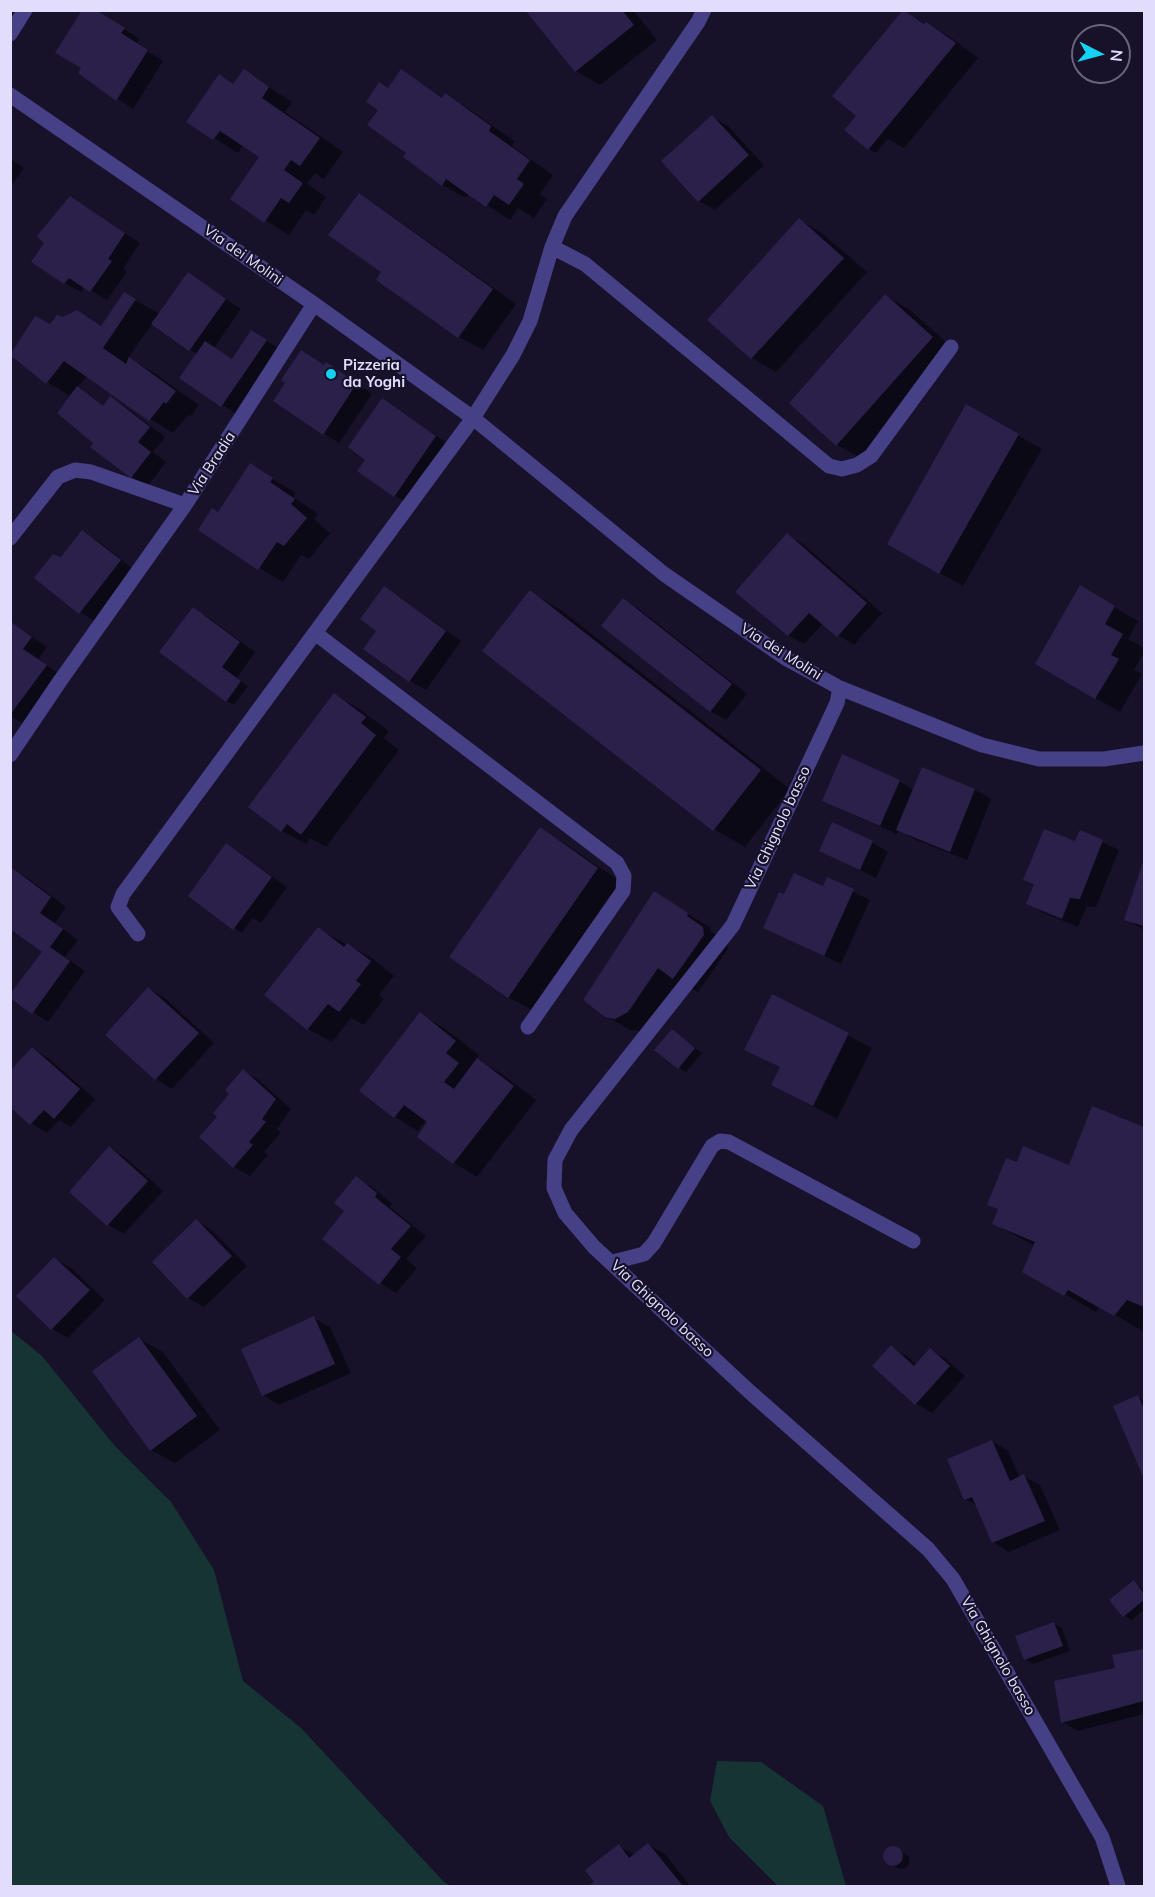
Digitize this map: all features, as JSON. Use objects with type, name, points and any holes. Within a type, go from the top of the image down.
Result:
[{"type":"street","points":[[10,34],[25,10]]},
{"type":"street","points":[[138,934],[118,907],[123,894],[473,418],[513,355],[530,321],[552,247],[565,216],[704,10]]},
{"type":"street","name":"Via dei Molini","points":[[10,95],[314,304],[473,418],[664,574],[787,659],[840,688],[982,745],[1039,759],[1104,759],[1144,753]]},
{"type":"street","points":[[552,247],[585,264],[829,466],[842,469],[857,465],[871,456],[951,347]]},
{"type":"street","name":"Via Bradia","points":[[10,538],[58,477],[75,470],[91,472],[185,505],[314,304]]},
{"type":"street","points":[[10,755],[185,505]]},
{"type":"street","points":[[315,633],[616,863],[624,876],[623,891],[528,1027]]},
{"type":"street","name":"Via Ghignolo basso","points":[[840,688],[837,703],[733,925],[571,1131],[555,1160],[554,1188],[565,1213],[594,1246],[751,1393],[928,1549],[953,1579],[1102,1837],[1118,1887]]},
{"type":"street","points":[[612,1262],[644,1254],[654,1243],[712,1146],[720,1141],[729,1142],[913,1240]]},
{"type":"green space","points":[[10,1330],[42,1356],[114,1445],[171,1502],[214,1570],[243,1681],[301,1728],[443,1881],[451,1886],[11,1886]]},
{"type":"green space","points":[[717,1761],[761,1762],[823,1806],[846,1886],[778,1886],[729,1837],[710,1801]]},
{"type":"building","points":[[82,10],[96,10],[125,28],[121,33],[148,50],[116,101],[78,73],[81,68],[55,53]]},
{"type":"building","points":[[525,10],[622,10],[634,25],[575,72]]},
{"type":"building","points":[[903,10],[924,24],[926,22],[956,43],[868,150],[844,130],[856,116],[832,96]]},
{"type":"building","points":[[244,69],[269,87],[262,98],[320,138],[300,166],[291,160],[284,170],[303,183],[289,203],[281,198],[264,223],[230,199],[259,157],[220,131],[213,140],[186,122],[219,74],[233,84]]},
{"type":"building","points":[[401,69],[442,98],[445,93],[491,126],[489,131],[530,160],[517,179],[524,184],[509,205],[494,195],[486,207],[446,179],[442,186],[403,157],[406,153],[367,125],[378,110],[366,102],[379,82],[388,88]]},
{"type":"building","points":[[712,115],[749,155],[698,202],[661,161]]},
{"type":"building","points":[[359,193],[493,289],[458,338],[376,280],[381,272],[328,235]]},
{"type":"building","points":[[70,196],[125,233],[108,259],[112,261],[90,292],[69,278],[64,284],[31,262],[44,243],[37,236]]},
{"type":"building","points":[[799,218],[844,258],[751,359],[707,320]]},
{"type":"building","points":[[188,272],[226,299],[189,351],[151,324]]},
{"type":"building","points":[[124,292],[136,299],[103,348],[126,364],[129,357],[176,391],[149,421],[64,361],[46,384],[10,355],[35,316],[50,324],[57,315],[63,317],[77,310],[101,326]]},
{"type":"building","points":[[885,294],[933,337],[836,446],[789,403]]},
{"type":"building","points":[[251,330],[267,340],[221,407],[179,378],[205,341],[232,359]]},
{"type":"building","points":[[301,350],[324,365],[326,362],[357,383],[323,435],[273,401],[285,383],[281,380]]},
{"type":"building","points":[[77,386],[103,406],[110,396],[150,427],[138,442],[151,452],[131,478],[90,447],[93,443],[57,413]]},
{"type":"building","points":[[382,398],[436,436],[394,497],[357,471],[365,460],[348,447]]},
{"type":"building","points":[[966,404],[1019,434],[939,574],[887,544]]},
{"type":"building","points":[[250,463],[273,478],[270,482],[295,499],[291,504],[307,518],[284,546],[277,542],[258,570],[198,530],[212,508],[218,512]]},
{"type":"building","points":[[82,530],[121,560],[79,614],[34,578],[53,554],[61,557]]},
{"type":"building","points":[[787,533],[867,603],[837,637],[809,613],[788,636],[735,592]]},
{"type":"building","points":[[1080,585],[1115,606],[1105,624],[1123,634],[1111,655],[1119,659],[1095,699],[1035,664]]},
{"type":"building","points":[[384,586],[446,631],[409,682],[363,649],[376,631],[360,619]]},
{"type":"building","points":[[530,590],[761,770],[713,831],[482,651]]},
{"type":"building","points":[[623,598],[732,684],[710,712],[601,626]]},
{"type":"building","points":[[193,607],[240,642],[222,667],[241,681],[226,702],[159,652]]},
{"type":"building","points":[[10,621],[32,637],[23,649],[47,665],[10,715]]},
{"type":"building","points":[[334,693],[366,717],[361,723],[376,735],[301,835],[287,824],[281,832],[248,807]]},
{"type":"building","points":[[842,754],[900,780],[880,826],[822,801]]},
{"type":"building","points":[[922,767],[975,789],[950,852],[896,830]]},
{"type":"building","points":[[832,822],[873,841],[860,870],[819,851]]},
{"type":"building","points":[[540,827],[598,868],[508,998],[449,957]]},
{"type":"building","points":[[1044,829],[1075,841],[1080,830],[1103,840],[1080,899],[1070,898],[1062,919],[1026,904],[1034,884],[1023,880]]},
{"type":"building","points":[[226,843],[272,877],[233,930],[188,896]]},
{"type":"building","points":[[1144,859],[1144,926],[1124,920]]},
{"type":"building","points":[[12,868],[51,897],[40,913],[63,929],[50,947],[70,961],[32,1014],[10,998],[10,994],[42,952],[10,929],[10,871]]},
{"type":"building","points":[[794,873],[823,886],[827,877],[854,889],[824,956],[763,928],[779,892],[784,894]]},
{"type":"building","points":[[654,891],[688,913],[687,916],[703,927],[704,935],[673,979],[658,968],[628,1012],[615,1019],[605,1017],[583,1000]]},
{"type":"building","points":[[318,927],[344,947],[347,943],[371,961],[356,981],[361,984],[339,1012],[328,1004],[307,1030],[264,995]]},
{"type":"building","points":[[148,987],[199,1033],[155,1080],[105,1035]]},
{"type":"building","points":[[772,994],[849,1033],[813,1106],[771,1085],[780,1067],[744,1050]]},
{"type":"building","points":[[420,1012],[456,1041],[446,1053],[459,1063],[444,1082],[454,1089],[477,1058],[514,1086],[453,1164],[417,1137],[427,1122],[404,1105],[394,1118],[359,1091]]},
{"type":"building","points":[[672,1029],[695,1048],[678,1069],[654,1050]]},
{"type":"building","points":[[32,1047],[80,1089],[54,1119],[44,1110],[30,1125],[10,1107],[10,1071]]},
{"type":"building","points":[[243,1069],[276,1099],[262,1119],[266,1122],[249,1142],[253,1145],[233,1168],[199,1137],[217,1117],[213,1113],[229,1094],[225,1090]]},
{"type":"building","points":[[1092,1106],[1144,1127],[1144,1307],[1127,1300],[1114,1316],[1068,1290],[1064,1296],[1022,1272],[1035,1242],[992,1224],[998,1209],[987,1205],[1006,1158],[1017,1162],[1023,1146],[1069,1165]]},
{"type":"building","points":[[109,1146],[148,1181],[107,1226],[69,1192]]},
{"type":"building","points":[[356,1176],[377,1193],[375,1197],[411,1226],[391,1249],[401,1257],[379,1285],[322,1239],[344,1211],[334,1203]]},
{"type":"building","points":[[196,1219],[232,1256],[187,1299],[152,1262]]},
{"type":"building","points":[[54,1257],[90,1290],[51,1330],[16,1296]]},
{"type":"building","points":[[314,1316],[335,1364],[262,1396],[241,1349]]},
{"type":"building","points":[[139,1337],[197,1416],[150,1451],[92,1371]]},
{"type":"building","points":[[891,1345],[914,1366],[930,1348],[950,1366],[915,1405],[872,1366]]},
{"type":"building","points":[[1138,1395],[1144,1406],[1144,1479],[1113,1406]]},
{"type":"building","points":[[992,1440],[1010,1481],[1024,1474],[1045,1521],[992,1543],[972,1497],[964,1500],[947,1459]]},
{"type":"building","points":[[1134,1580],[1144,1594],[1144,1600],[1123,1617],[1109,1600]]},
{"type":"building","points":[[1054,1622],[1063,1646],[1024,1660],[1015,1636]]},
{"type":"building","points":[[1144,1649],[1144,1701],[1061,1723],[1054,1681],[1115,1668],[1112,1655]]},
{"type":"building","points":[[648,1843],[683,1886],[588,1886],[594,1882],[585,1870],[619,1844],[629,1858]]},
{"type":"building","points":[[893,1846],[900,1849],[903,1856],[900,1863],[893,1866],[886,1863],[883,1856],[886,1849]]},
{"type":"place","name":"Pizzeria da Yoghi","points":[[331,374]]}]
